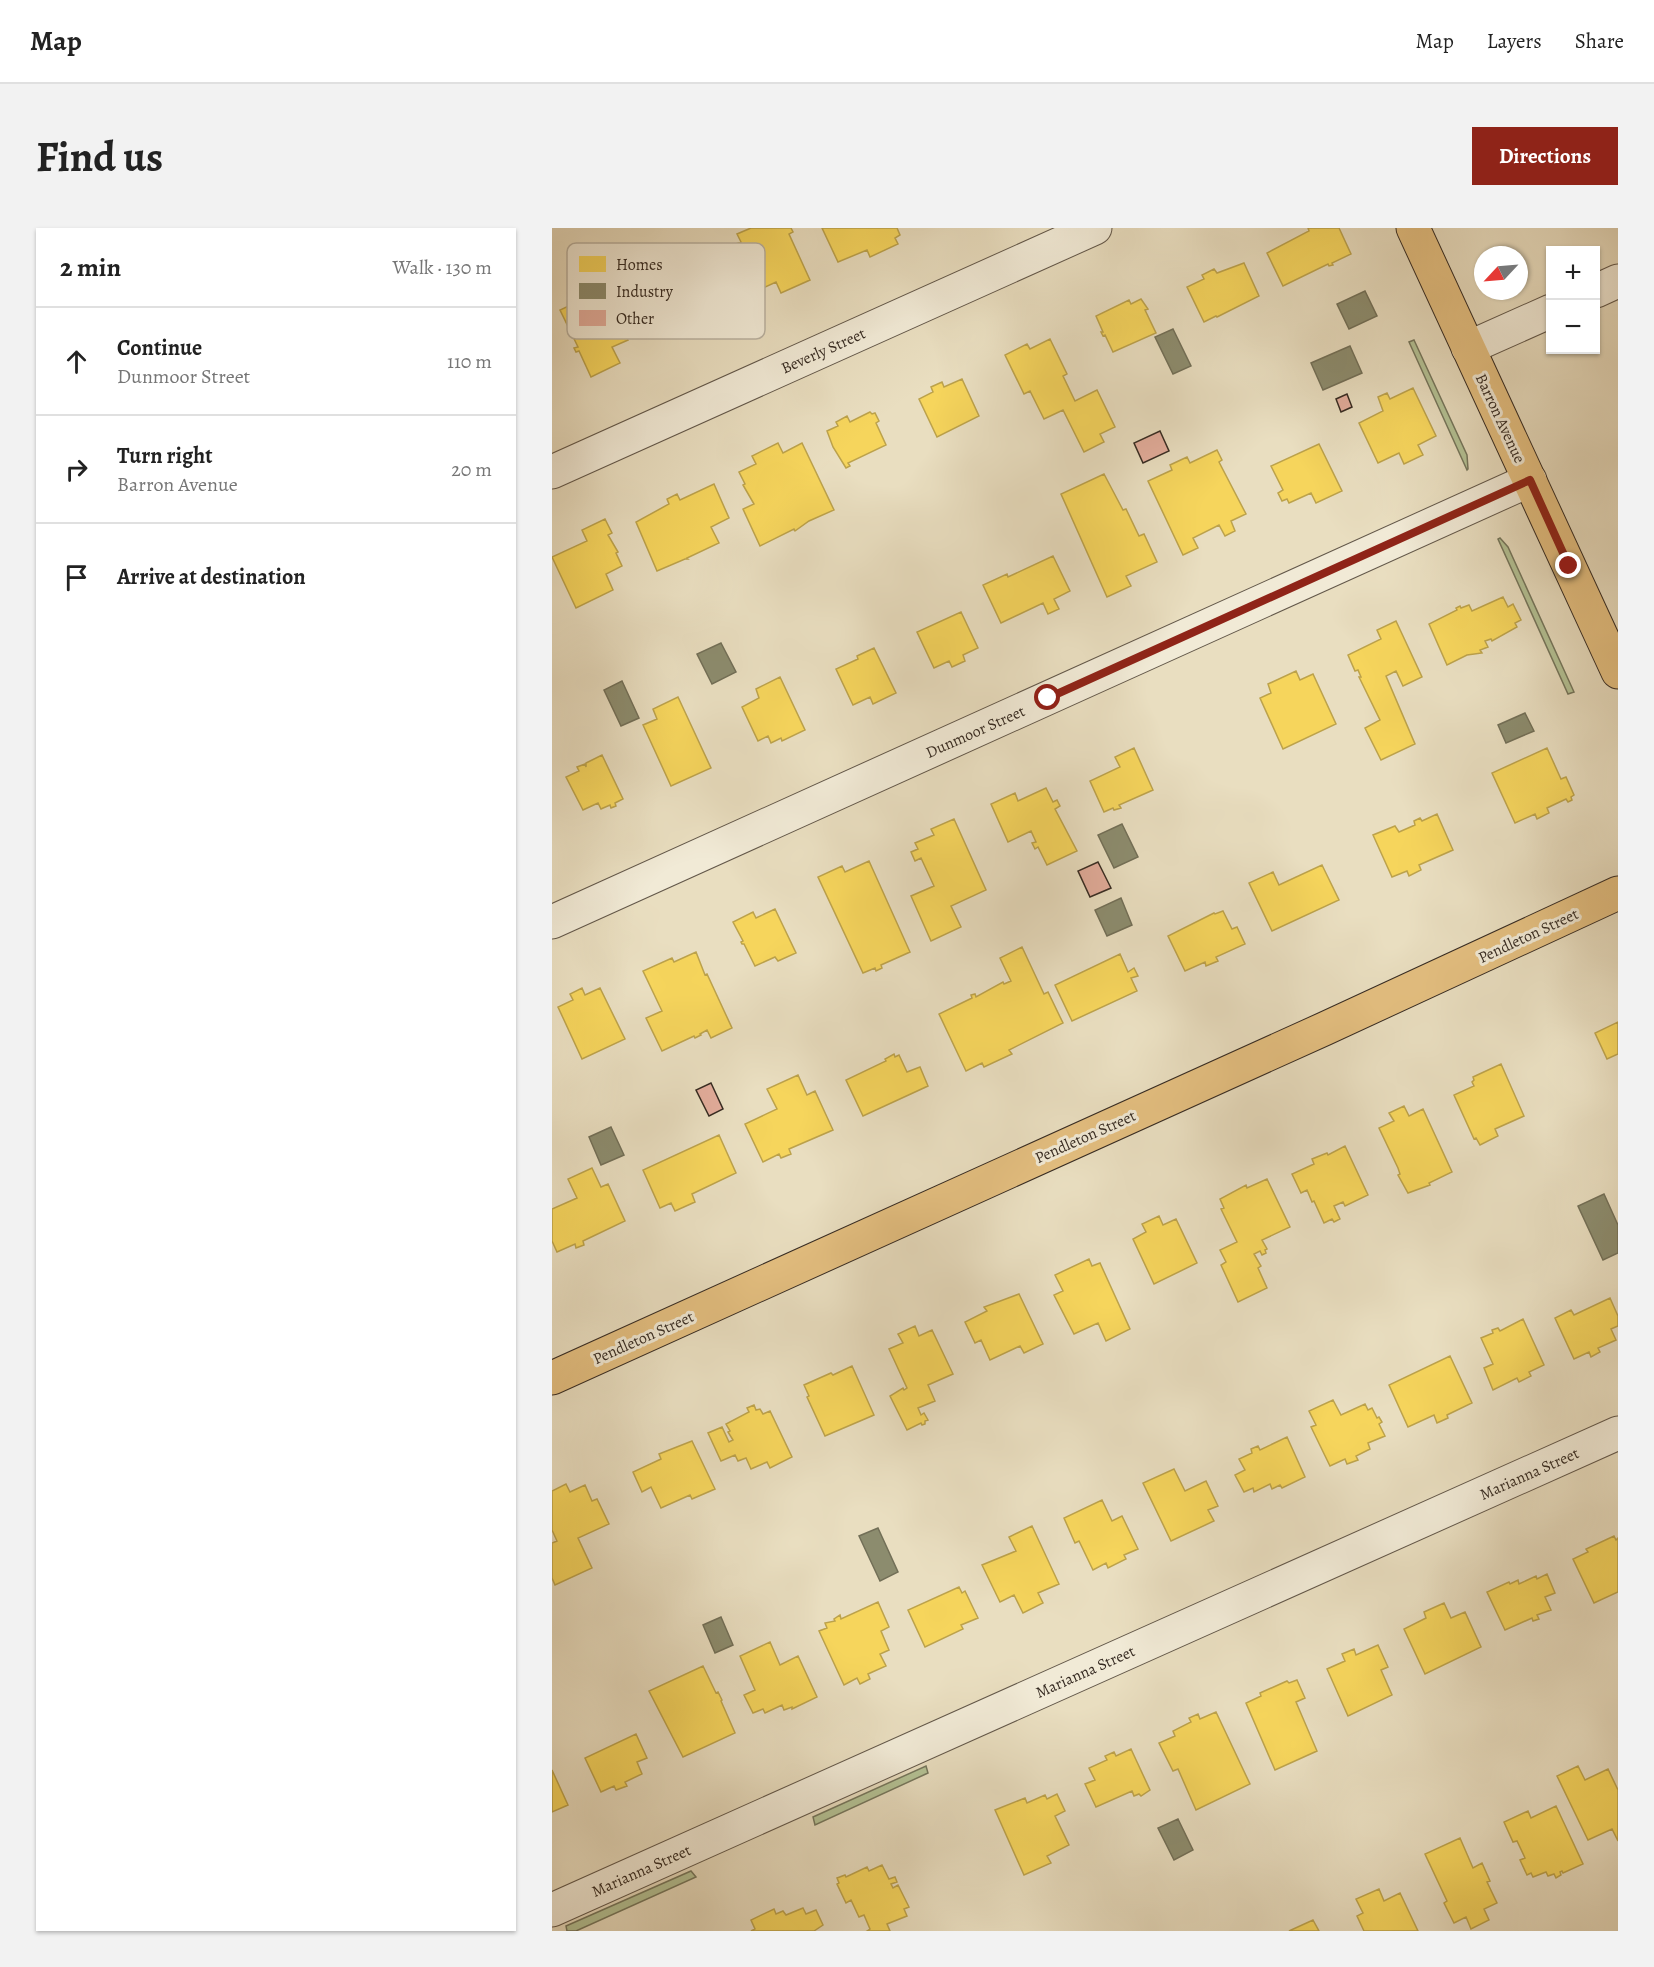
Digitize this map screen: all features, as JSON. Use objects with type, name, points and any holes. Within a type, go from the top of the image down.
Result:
[{"type":"main road","name":"Barron Avenue","points":[[1413,228],[1618,672]]},
{"type":"main road","name":"Pendleton Street","points":[[552,1378],[1324,1029],[1618,893]]},
{"type":"street","name":"Beverly Street","points":[[552,472],[1095,228]]},
{"type":"street","points":[[1600,289],[1618,281]]},
{"type":"street","points":[[1468,348],[1546,313]]},
{"type":"street","name":"Dunmoor Street","points":[[552,922],[1530,480]]},
{"type":"street","name":"Marianna Street","points":[[552,1910],[1618,1433]]},
{"type":"green space","points":[[1414,340],[1467,455],[1467,470],[1409,342]]},
{"type":"green space","points":[[1500,538],[1508,547],[1574,692],[1568,694],[1498,539]]},
{"type":"green space","points":[[926,1766],[928,1773],[815,1825],[813,1817]]},
{"type":"green space","points":[[691,1871],[696,1877],[576,1931],[567,1931],[566,1926]]},
{"type":"building: Homes","points":[[751,228],[791,228],[793,232],[789,234],[810,280],[781,293],[776,282],[765,287],[765,243],[738,243],[741,242],[737,234]]},
{"type":"building: Homes","points":[[822,228],[897,228],[900,235],[895,238],[898,244],[870,257],[867,250],[838,262]]},
{"type":"building: Homes","points":[[1308,228],[1339,228],[1351,254],[1332,263],[1333,265],[1328,264],[1283,286],[1267,253],[1309,231]]},
{"type":"building: Homes","points":[[1244,263],[1259,296],[1204,322],[1187,287],[1204,279],[1202,275],[1214,269],[1217,273]]},
{"type":"building: Homes","points":[[1141,299],[1148,309],[1145,310],[1156,333],[1113,352],[1105,335],[1103,336],[1101,332],[1103,332],[1096,316],[1129,300],[1131,304]]},
{"type":"building: Homes","points":[[567,307],[567,324],[560,310]]},
{"type":"building: Homes","points":[[574,339],[628,340],[612,347],[620,363],[591,377],[579,351],[576,352],[574,348],[578,347]]},
{"type":"building: Homes","points":[[1050,339],[1067,374],[1063,376],[1075,401],[1097,390],[1115,427],[1100,434],[1104,442],[1084,452],[1063,410],[1044,419],[1030,391],[1024,394],[1005,355],[1027,344],[1030,349]]},
{"type":"building: Homes","points":[[962,379],[979,416],[937,437],[919,399],[933,392],[931,387],[942,382],[944,387]]},
{"type":"building: Homes","points":[[1413,388],[1436,436],[1418,445],[1423,455],[1404,464],[1399,453],[1378,463],[1359,423],[1383,411],[1378,397],[1387,393],[1390,399]]},
{"type":"building: Homes","points":[[870,412],[875,413],[879,421],[876,423],[886,445],[848,463],[850,466],[846,468],[833,447],[827,431],[838,426],[836,422],[847,416],[850,422]]},
{"type":"building: Homes","points":[[778,443],[783,453],[802,443],[834,510],[809,521],[795,531],[794,529],[760,546],[743,509],[754,504],[743,485],[745,484],[739,472],[756,464],[752,456]]},
{"type":"building: Homes","points":[[1319,444],[1342,491],[1316,503],[1311,493],[1289,503],[1287,499],[1282,501],[1278,493],[1283,490],[1271,466]]},
{"type":"building: Homes","points":[[1217,450],[1222,460],[1219,462],[1246,514],[1231,521],[1235,531],[1225,536],[1219,525],[1193,538],[1198,548],[1183,555],[1148,481],[1172,470],[1170,465],[1187,457],[1190,463]]},
{"type":"building: Homes","points":[[1104,474],[1123,510],[1126,509],[1139,536],[1144,534],[1157,562],[1126,576],[1131,586],[1107,597],[1061,494]]},
{"type":"building: Homes","points":[[714,484],[729,518],[711,527],[719,543],[688,559],[657,571],[636,522],[669,504],[667,499],[677,494],[680,500]]},
{"type":"building: Homes","points":[[605,519],[612,533],[608,535],[618,552],[616,553],[622,566],[606,574],[613,590],[576,608],[552,557],[587,541],[582,530]]},
{"type":"building: Homes","points":[[1053,556],[1070,591],[1054,599],[1059,609],[1048,614],[1043,603],[1001,623],[983,585],[1007,574],[1008,577]]},
{"type":"building: Homes","points":[[1503,597],[1508,607],[1513,604],[1521,620],[1515,623],[1517,627],[1492,641],[1491,639],[1485,641],[1488,647],[1480,650],[1482,653],[1467,655],[1447,665],[1429,624],[1457,610],[1456,608],[1460,606],[1461,608],[1469,605],[1472,611]]},
{"type":"building: Homes","points":[[961,612],[978,648],[963,655],[965,661],[952,667],[949,661],[934,668],[917,632]]},
{"type":"building: Homes","points":[[1396,621],[1422,677],[1403,686],[1396,671],[1386,676],[1415,744],[1381,760],[1365,728],[1380,720],[1359,677],[1361,677],[1358,670],[1355,671],[1348,655],[1381,639],[1377,630]]},
{"type":"building: Homes","points":[[874,648],[896,693],[873,704],[870,697],[853,705],[836,669],[858,659],[857,656]]},
{"type":"building: Homes","points":[[1296,671],[1300,680],[1313,674],[1336,724],[1283,749],[1260,698],[1271,693],[1268,684]]},
{"type":"building: Homes","points":[[780,677],[805,730],[782,741],[781,738],[771,743],[768,736],[758,741],[742,707],[759,698],[756,689]]},
{"type":"building: Homes","points":[[678,697],[711,768],[671,786],[643,725],[657,719],[653,709]]},
{"type":"building: Homes","points":[[1134,748],[1153,790],[1119,805],[1121,808],[1114,810],[1113,808],[1104,812],[1090,781],[1120,767],[1115,757]]},
{"type":"building: Homes","points":[[1547,748],[1561,779],[1566,777],[1574,795],[1571,797],[1572,800],[1568,802],[1566,799],[1547,808],[1549,813],[1537,819],[1535,814],[1515,823],[1492,773]]},
{"type":"building: Homes","points":[[602,755],[623,799],[611,808],[610,805],[601,809],[598,803],[583,810],[566,777],[579,771],[577,767],[585,764],[586,767],[586,763]]},
{"type":"building: Homes","points":[[1046,788],[1053,802],[1057,800],[1060,806],[1055,809],[1077,851],[1047,865],[1038,847],[1035,849],[1032,843],[1036,842],[1031,831],[1008,842],[991,804],[1015,793],[1018,801]]},
{"type":"building: Homes","points":[[1437,814],[1453,850],[1419,865],[1421,870],[1409,876],[1407,871],[1392,877],[1373,835],[1395,826],[1399,832],[1415,825],[1414,821],[1420,818],[1422,821]]},
{"type":"building: Homes","points":[[954,819],[986,890],[951,906],[961,927],[931,941],[911,896],[934,886],[921,858],[915,861],[911,852],[918,849],[915,843],[934,835],[931,829]]},
{"type":"building: Homes","points":[[869,861],[910,952],[881,965],[882,968],[876,971],[875,968],[863,973],[818,877],[842,866],[845,872]]},
{"type":"building: Homes","points":[[1322,865],[1339,900],[1272,931],[1249,883],[1273,872],[1279,885]]},
{"type":"building: Homes","points":[[775,909],[796,953],[778,961],[775,957],[755,966],[733,922],[753,912],[756,918]]},
{"type":"building: Homes","points":[[1223,911],[1232,929],[1237,927],[1245,944],[1216,957],[1218,961],[1206,966],[1205,962],[1185,971],[1168,936],[1214,913]]},
{"type":"building: Homes","points":[[1022,947],[1044,994],[1048,992],[1063,1023],[1009,1050],[1012,1054],[984,1067],[982,1063],[966,1071],[939,1014],[972,998],[971,995],[975,994],[976,997],[1003,982],[1004,984],[1011,981],[1000,958]]},
{"type":"building: Homes","points":[[696,952],[732,1028],[711,1038],[707,1030],[695,1038],[694,1036],[662,1051],[646,1018],[662,1011],[643,971],[672,958],[674,962]]},
{"type":"building: Homes","points":[[1120,954],[1128,972],[1134,968],[1138,976],[1131,978],[1137,991],[1072,1021],[1055,985]]},
{"type":"building: Homes","points":[[582,988],[585,995],[600,988],[625,1039],[582,1059],[558,1007],[573,1000],[570,994]]},
{"type":"building: Homes","points":[[1618,1022],[1618,1054],[1607,1059],[1595,1033]]},
{"type":"building: Homes","points":[[894,1054],[895,1057],[899,1055],[907,1072],[920,1067],[928,1086],[863,1116],[846,1080],[886,1061],[885,1059]]},
{"type":"building: Homes","points":[[1501,1064],[1524,1116],[1495,1129],[1498,1136],[1480,1145],[1476,1138],[1474,1139],[1454,1095],[1474,1086],[1473,1077]]},
{"type":"building: Homes","points":[[798,1075],[807,1095],[815,1091],[833,1130],[789,1149],[791,1154],[781,1158],[779,1154],[763,1162],[745,1124],[777,1109],[767,1089]]},
{"type":"building: Homes","points":[[1404,1106],[1409,1116],[1423,1109],[1452,1172],[1429,1183],[1430,1185],[1408,1193],[1379,1128],[1394,1121],[1389,1113]]},
{"type":"building: Homes","points":[[719,1135],[736,1173],[692,1194],[695,1202],[675,1211],[671,1203],[660,1208],[643,1170]]},
{"type":"building: Homes","points":[[1345,1146],[1368,1195],[1345,1206],[1343,1202],[1334,1206],[1340,1219],[1334,1222],[1332,1219],[1324,1223],[1307,1190],[1301,1193],[1292,1174],[1314,1164],[1312,1159],[1327,1153],[1328,1155]]},
{"type":"building: Homes","points":[[592,1168],[601,1187],[608,1184],[625,1221],[583,1241],[584,1245],[576,1248],[575,1244],[557,1252],[552,1241],[552,1209],[577,1198],[568,1179]]},
{"type":"building: Homes","points":[[1267,1179],[1290,1227],[1262,1240],[1267,1249],[1266,1253],[1262,1255],[1260,1251],[1254,1254],[1261,1266],[1258,1268],[1267,1288],[1238,1302],[1221,1265],[1226,1262],[1220,1250],[1237,1242],[1221,1209],[1224,1208],[1220,1199],[1246,1185],[1247,1188]]},
{"type":"building: Homes","points":[[1159,1216],[1163,1225],[1176,1219],[1197,1263],[1154,1284],[1133,1239],[1146,1232],[1142,1224]]},
{"type":"building: Homes","points":[[1089,1259],[1092,1266],[1100,1263],[1130,1329],[1106,1341],[1098,1323],[1074,1334],[1054,1295],[1063,1291],[1055,1275]]},
{"type":"building: Homes","points":[[1019,1294],[1043,1344],[1024,1353],[1020,1346],[990,1360],[981,1340],[975,1343],[965,1322],[987,1311],[984,1307]]},
{"type":"building: Homes","points":[[1610,1298],[1618,1316],[1618,1326],[1611,1329],[1616,1340],[1598,1348],[1600,1352],[1591,1357],[1589,1352],[1574,1359],[1555,1318],[1571,1310],[1574,1315]]},
{"type":"building: Homes","points":[[1523,1319],[1544,1365],[1529,1372],[1531,1376],[1519,1382],[1517,1378],[1493,1390],[1484,1368],[1493,1364],[1481,1338],[1493,1333],[1492,1330],[1498,1328],[1500,1331]]},
{"type":"building: Homes","points":[[915,1326],[919,1336],[932,1330],[953,1374],[928,1385],[935,1401],[918,1408],[921,1415],[924,1413],[928,1420],[925,1424],[921,1423],[907,1430],[890,1396],[907,1388],[889,1349],[903,1343],[898,1334]]},
{"type":"building: Homes","points":[[1450,1356],[1472,1403],[1447,1415],[1448,1418],[1437,1423],[1434,1415],[1408,1427],[1389,1385]]},
{"type":"building: Homes","points":[[852,1366],[874,1415],[825,1436],[804,1385]]},
{"type":"building: Homes","points":[[1333,1400],[1341,1415],[1365,1404],[1368,1410],[1372,1408],[1382,1422],[1379,1424],[1385,1436],[1368,1443],[1370,1449],[1356,1456],[1358,1460],[1347,1464],[1345,1459],[1330,1466],[1311,1427],[1316,1425],[1309,1411]]},
{"type":"building: Homes","points":[[754,1405],[756,1410],[760,1409],[763,1414],[770,1411],[792,1457],[770,1468],[767,1462],[751,1469],[746,1458],[738,1461],[735,1455],[721,1461],[708,1433],[722,1427],[729,1442],[733,1440],[726,1424],[749,1412],[747,1408]]},
{"type":"building: Homes","points":[[1287,1437],[1305,1477],[1282,1488],[1280,1485],[1272,1489],[1270,1484],[1254,1492],[1253,1488],[1244,1492],[1235,1475],[1245,1470],[1239,1459],[1252,1453],[1251,1449],[1258,1446],[1260,1450]]},
{"type":"building: Homes","points":[[692,1441],[715,1489],[692,1499],[690,1495],[661,1508],[651,1487],[642,1492],[633,1472],[661,1459],[659,1454]]},
{"type":"building: Homes","points":[[1174,1469],[1185,1491],[1206,1481],[1218,1506],[1208,1510],[1214,1521],[1171,1541],[1143,1483]]},
{"type":"building: Homes","points":[[566,1484],[570,1492],[585,1485],[592,1501],[597,1499],[609,1524],[578,1538],[592,1568],[555,1585],[552,1578],[552,1543],[557,1541],[552,1530],[552,1491]]},
{"type":"building: Homes","points":[[1102,1500],[1112,1521],[1122,1516],[1138,1549],[1124,1555],[1126,1559],[1108,1568],[1106,1563],[1093,1570],[1079,1541],[1075,1543],[1064,1518]]},
{"type":"building: Homes","points":[[1032,1526],[1059,1584],[1038,1593],[1043,1603],[1023,1613],[1014,1595],[1000,1602],[982,1565],[1016,1551],[1009,1537]]},
{"type":"building: Homes","points":[[1614,1536],[1616,1540],[1618,1538],[1618,1592],[1594,1603],[1573,1559],[1588,1552],[1586,1549]]},
{"type":"building: Homes","points":[[1547,1574],[1555,1593],[1545,1597],[1551,1610],[1537,1615],[1539,1619],[1533,1621],[1532,1618],[1505,1630],[1487,1592],[1509,1582],[1510,1584],[1518,1580],[1519,1584],[1536,1576],[1537,1579]]},
{"type":"building: Homes","points":[[959,1587],[962,1593],[965,1591],[978,1618],[961,1625],[963,1629],[925,1647],[908,1610]]},
{"type":"building: Homes","points":[[878,1602],[889,1627],[881,1631],[889,1650],[880,1654],[886,1666],[868,1674],[870,1679],[860,1684],[857,1678],[844,1685],[819,1631],[827,1628],[825,1623],[835,1621],[834,1619],[840,1615],[841,1619]]},
{"type":"building: Homes","points":[[1444,1603],[1451,1618],[1465,1612],[1481,1647],[1425,1674],[1404,1629],[1426,1618],[1424,1612]]},
{"type":"building: Homes","points":[[770,1642],[780,1665],[798,1656],[817,1697],[792,1709],[792,1707],[784,1710],[782,1705],[765,1713],[763,1709],[753,1713],[744,1695],[755,1690],[740,1656]]},
{"type":"building: Homes","points":[[1378,1645],[1388,1667],[1381,1670],[1392,1695],[1348,1716],[1327,1669],[1345,1661],[1342,1654],[1354,1649],[1356,1655]]},
{"type":"building: Homes","points":[[703,1666],[716,1693],[718,1692],[722,1700],[735,1733],[683,1757],[649,1691]]},
{"type":"building: Homes","points":[[1297,1680],[1305,1698],[1296,1702],[1317,1751],[1275,1770],[1246,1703],[1261,1696],[1260,1693],[1287,1681],[1289,1683]]},
{"type":"building: Homes","points":[[1216,1712],[1250,1784],[1196,1810],[1178,1769],[1173,1771],[1159,1743],[1175,1736],[1173,1731],[1191,1722],[1189,1718],[1198,1714],[1200,1719]]},
{"type":"building: Homes","points":[[636,1734],[647,1758],[637,1762],[642,1774],[625,1782],[627,1786],[616,1790],[614,1786],[601,1792],[585,1758]]},
{"type":"building: Homes","points":[[1131,1749],[1150,1790],[1141,1796],[1139,1794],[1134,1796],[1132,1791],[1096,1807],[1085,1784],[1095,1780],[1089,1768],[1107,1760],[1105,1756],[1114,1752],[1116,1756]]},
{"type":"building: Homes","points":[[1578,1766],[1585,1780],[1608,1769],[1618,1790],[1618,1841],[1612,1829],[1588,1840],[1557,1776]]},
{"type":"building: Homes","points":[[552,1770],[568,1805],[552,1812]]},
{"type":"building: Homes","points":[[1057,1794],[1065,1811],[1055,1816],[1069,1845],[1047,1856],[1051,1863],[1024,1875],[995,1810],[1025,1798],[1027,1803],[1045,1795],[1047,1799]]},
{"type":"building: Homes","points":[[1556,1806],[1583,1864],[1563,1873],[1560,1872],[1561,1875],[1556,1878],[1554,1874],[1548,1876],[1546,1872],[1533,1877],[1531,1873],[1527,1875],[1520,1860],[1525,1858],[1517,1841],[1513,1842],[1504,1822],[1528,1811],[1531,1818]]},
{"type":"building: Homes","points":[[1460,1838],[1473,1868],[1482,1863],[1490,1881],[1487,1882],[1497,1903],[1484,1909],[1489,1920],[1471,1929],[1466,1917],[1454,1923],[1444,1903],[1447,1901],[1425,1854]]},
{"type":"building: Homes","points":[[882,1865],[889,1879],[895,1877],[897,1882],[891,1884],[893,1888],[898,1885],[909,1907],[904,1909],[907,1916],[887,1924],[890,1931],[867,1931],[870,1929],[864,1915],[859,1917],[851,1900],[846,1903],[837,1884],[839,1883],[837,1878],[845,1875],[846,1877],[867,1867],[869,1871]]},
{"type":"building: Homes","points":[[1379,1889],[1384,1901],[1400,1893],[1418,1931],[1364,1931],[1357,1916],[1363,1913],[1356,1899]]},
{"type":"building: Homes","points":[[803,1908],[806,1914],[816,1910],[823,1925],[814,1931],[751,1931],[755,1929],[751,1920],[774,1909],[776,1914],[783,1911],[786,1915]]},
{"type":"building: Homes","points":[[1313,1920],[1319,1931],[1289,1931]]},
{"type":"building: Industry","points":[[1365,291],[1377,316],[1349,329],[1337,304]]},
{"type":"building: Industry","points":[[1173,329],[1191,366],[1173,374],[1155,337]]},
{"type":"building: Industry","points":[[1350,346],[1362,373],[1323,390],[1311,363]]},
{"type":"building: Industry","points":[[721,643],[736,672],[712,684],[697,654]]},
{"type":"building: Industry","points":[[622,681],[639,718],[621,726],[604,690]]},
{"type":"building: Industry","points":[[1525,713],[1534,731],[1506,743],[1498,725]]},
{"type":"building: Industry","points":[[1122,824],[1138,857],[1114,868],[1098,835]]},
{"type":"building: Industry","points":[[1121,898],[1132,925],[1107,936],[1095,910]]},
{"type":"building: Industry","points":[[611,1127],[624,1155],[601,1165],[589,1137]]},
{"type":"building: Industry","points":[[1604,1194],[1618,1225],[1618,1253],[1603,1260],[1578,1206]]},
{"type":"building: Industry","points":[[878,1528],[898,1572],[880,1581],[859,1536]]},
{"type":"building: Industry","points":[[721,1617],[733,1645],[715,1653],[703,1625]]},
{"type":"building: Industry","points":[[1178,1819],[1193,1850],[1174,1860],[1158,1828]]},
{"type":"building: Other","points":[[1347,394],[1352,407],[1341,412],[1336,399]]},
{"type":"building: Other","points":[[1160,431],[1169,451],[1143,463],[1134,443]]},
{"type":"building: Other","points":[[1098,862],[1111,888],[1090,897],[1078,871]]},
{"type":"building: Other","points":[[711,1083],[723,1109],[709,1116],[696,1090]]},
{"type":"route","points":[[1048,698],[1530,480],[1569,566]]}]
